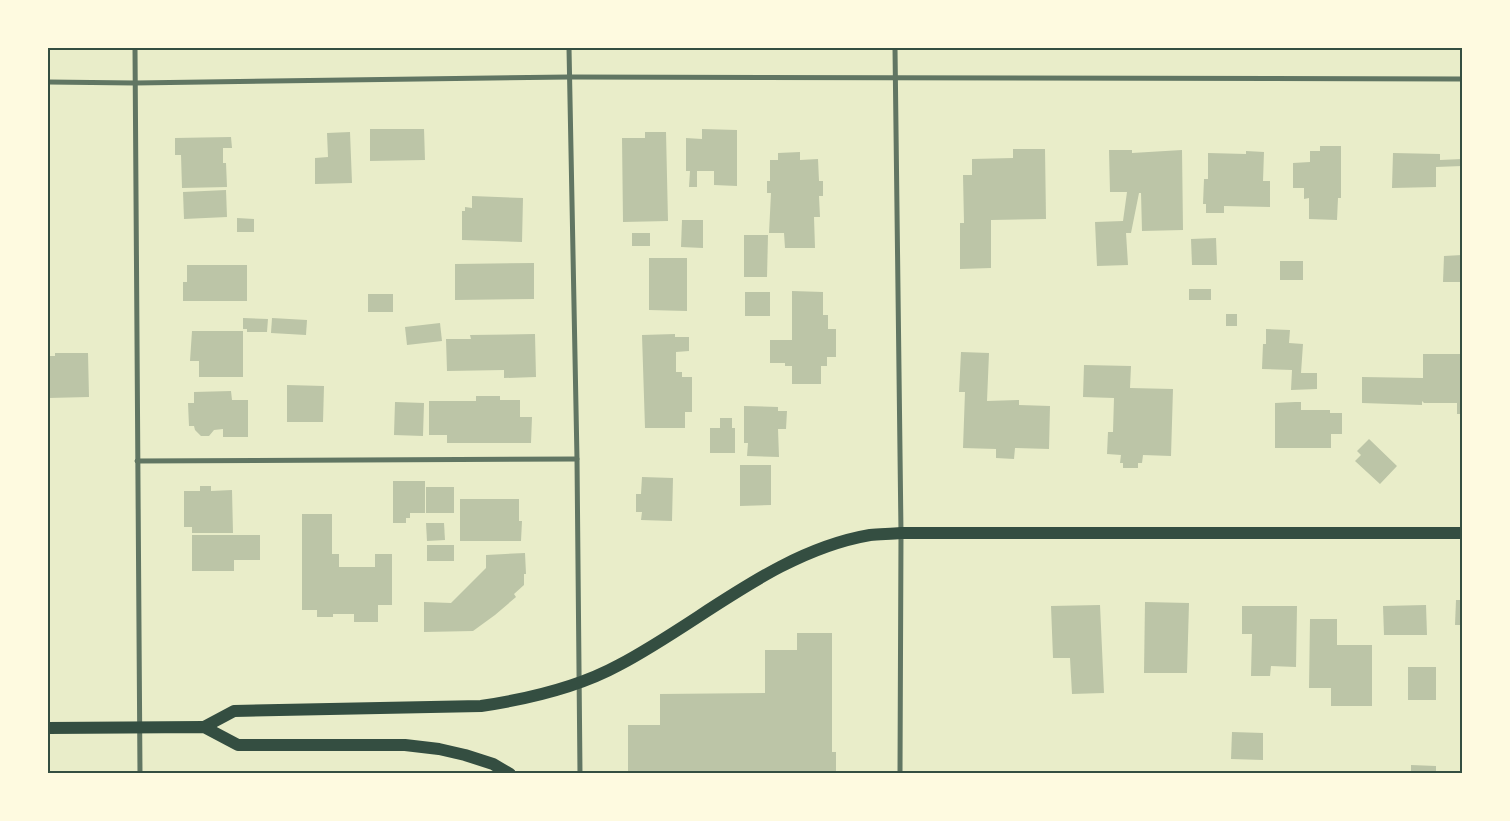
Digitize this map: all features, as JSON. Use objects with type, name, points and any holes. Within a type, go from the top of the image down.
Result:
[{"type":"main road","points":[[48,728],[204,727],[234,711],[481,706],[518,700],[579,683],[617,666],[660,642],[741,588],[795,560],[841,543],[871,535],[901,533],[1462,533]]},
{"type":"main road","points":[[204,727],[238,745],[405,745],[439,749],[493,764],[510,774]]},
{"type":"street","points":[[135,48],[136,461],[140,774]]},
{"type":"street","points":[[569,48],[577,459],[580,774]]},
{"type":"street","points":[[894,48],[901,533],[900,774]]},
{"type":"street","points":[[48,82],[135,83],[569,77],[1462,79]]},
{"type":"street","points":[[136,461],[577,459]]},
{"type":"building","points":[[370,129],[424,129],[425,160],[370,161]]},
{"type":"building","points":[[702,129],[737,130],[737,186],[714,185],[714,171],[697,171],[697,187],[689,187],[690,171],[686,171],[686,138],[702,139]]},
{"type":"building","points":[[350,132],[352,183],[315,184],[315,158],[328,157],[327,133]]},
{"type":"building","points":[[645,132],[666,132],[668,221],[623,222],[622,138],[645,138]]},
{"type":"building","points":[[231,137],[232,148],[223,148],[223,163],[226,163],[227,187],[182,188],[181,155],[175,155],[175,138]]},
{"type":"building","points":[[1320,146],[1341,146],[1341,198],[1338,198],[1337,220],[1309,219],[1309,198],[1304,199],[1304,188],[1293,188],[1293,163],[1310,162],[1310,151],[1320,151]]},
{"type":"building","points":[[1013,149],[1045,149],[1046,219],[991,220],[991,268],[960,269],[960,223],[964,223],[963,175],[972,175],[972,159],[1013,158]]},
{"type":"building","points":[[1109,150],[1132,150],[1132,153],[1182,150],[1183,230],[1142,231],[1141,193],[1139,193],[1131,233],[1126,233],[1128,265],[1097,266],[1095,222],[1123,221],[1127,192],[1110,192]]},
{"type":"building","points":[[1246,151],[1264,152],[1263,181],[1270,181],[1270,207],[1224,206],[1224,213],[1206,213],[1206,204],[1203,204],[1204,179],[1208,179],[1208,153],[1246,154]]},
{"type":"building","points":[[800,152],[800,160],[818,159],[819,181],[823,181],[823,196],[819,196],[820,217],[814,217],[815,248],[785,248],[784,233],[769,233],[771,193],[767,193],[767,181],[770,181],[770,160],[778,160],[778,153]]},
{"type":"building","points":[[1393,153],[1440,154],[1440,160],[1462,159],[1462,166],[1436,167],[1436,187],[1392,188]]},
{"type":"building","points":[[226,190],[227,217],[184,219],[183,192]]},
{"type":"building","points":[[472,196],[523,198],[522,242],[462,240],[462,211],[465,211],[465,207],[472,208]]},
{"type":"building","points":[[237,218],[254,219],[254,232],[237,232]]},
{"type":"building","points":[[682,220],[703,220],[703,248],[681,247]]},
{"type":"building","points":[[632,233],[650,233],[650,246],[632,246]]},
{"type":"building","points":[[744,235],[768,235],[767,277],[744,277]]},
{"type":"building","points":[[1216,238],[1217,265],[1192,265],[1191,239]]},
{"type":"building","points":[[1462,255],[1462,282],[1443,282],[1444,256]]},
{"type":"building","points":[[649,258],[687,258],[687,311],[649,310]]},
{"type":"building","points":[[1280,261],[1303,261],[1303,280],[1280,280]]},
{"type":"building","points":[[534,263],[534,299],[455,300],[455,264]]},
{"type":"building","points":[[187,265],[247,265],[247,301],[183,301],[183,282],[187,282]]},
{"type":"building","points":[[1189,289],[1211,289],[1211,300],[1189,300]]},
{"type":"building","points":[[792,291],[823,292],[823,315],[828,315],[828,329],[836,329],[836,357],[827,357],[827,366],[821,366],[821,384],[792,384],[792,366],[785,366],[785,363],[770,363],[770,340],[792,340]]},
{"type":"building","points":[[745,292],[770,292],[770,316],[745,316]]},
{"type":"building","points":[[368,294],[393,294],[393,312],[368,312]]},
{"type":"building","points":[[1226,314],[1237,314],[1237,326],[1226,326]]},
{"type":"building","points":[[243,318],[268,319],[267,332],[247,332],[247,329],[243,329]]},
{"type":"building","points":[[272,318],[307,320],[306,335],[271,333]]},
{"type":"building","points":[[440,323],[442,341],[407,345],[405,327]]},
{"type":"building","points":[[1266,329],[1290,330],[1289,343],[1303,344],[1301,373],[1317,373],[1317,389],[1291,390],[1292,370],[1262,369]]},
{"type":"building","points":[[192,331],[243,331],[243,377],[199,377],[199,361],[190,361]]},
{"type":"building","points":[[535,334],[536,377],[504,378],[504,370],[447,371],[446,339],[471,339],[470,335]]},
{"type":"building","points":[[675,334],[675,337],[689,337],[689,351],[676,352],[676,372],[682,372],[682,377],[692,377],[692,412],[685,412],[685,428],[645,428],[642,335]]},
{"type":"building","points":[[961,352],[989,353],[987,401],[1019,400],[1019,405],[1050,406],[1049,449],[1015,448],[1014,459],[996,458],[996,449],[963,448],[965,392],[959,392]]},
{"type":"building","points":[[55,353],[88,353],[89,397],[48,398],[48,356],[55,356]]},
{"type":"building","points":[[1423,354],[1462,354],[1462,414],[1457,414],[1457,403],[1424,403],[1422,401],[1422,405],[1362,403],[1362,377],[1423,378]]},
{"type":"building","points":[[1084,365],[1131,366],[1130,388],[1173,389],[1171,456],[1143,455],[1142,463],[1138,463],[1138,468],[1123,468],[1123,463],[1120,463],[1121,455],[1107,454],[1108,432],[1113,432],[1114,398],[1083,397]]},
{"type":"building","points":[[287,385],[324,386],[323,422],[287,422]]},
{"type":"building","points":[[231,391],[232,400],[248,400],[248,437],[223,437],[223,429],[214,430],[209,436],[201,436],[194,426],[189,426],[188,403],[194,403],[194,392]]},
{"type":"building","points":[[476,396],[500,396],[500,400],[520,400],[520,417],[532,417],[531,443],[447,443],[447,435],[429,435],[429,401],[476,401]]},
{"type":"building","points":[[395,402],[424,403],[423,436],[394,435]]},
{"type":"building","points":[[1301,402],[1301,410],[1330,410],[1330,413],[1342,413],[1342,434],[1331,434],[1331,448],[1275,448],[1275,403]]},
{"type":"building","points":[[744,406],[778,407],[778,411],[787,411],[786,429],[778,429],[779,457],[747,456],[748,443],[744,443]]},
{"type":"building","points":[[720,418],[732,418],[732,428],[735,428],[735,453],[710,453],[710,428],[720,428]]},
{"type":"building","points":[[1369,439],[1397,466],[1380,484],[1355,461],[1361,455],[1357,451]]},
{"type":"building","points":[[740,465],[771,465],[771,505],[740,506]]},
{"type":"building","points":[[642,477],[673,478],[672,521],[641,520],[642,512],[636,512],[636,494],[641,494]]},
{"type":"building","points":[[393,481],[425,481],[425,513],[410,513],[410,518],[406,518],[406,523],[393,523]]},
{"type":"building","points":[[200,486],[211,486],[211,491],[232,490],[233,533],[192,533],[192,527],[184,527],[184,491],[200,491]]},
{"type":"building","points":[[426,487],[454,487],[454,513],[426,513]]},
{"type":"building","points":[[460,499],[519,499],[519,521],[522,521],[521,541],[460,541]]},
{"type":"building","points":[[302,514],[332,514],[332,554],[339,554],[339,567],[375,567],[375,554],[392,554],[392,605],[378,605],[378,622],[354,622],[354,614],[333,614],[333,617],[317,617],[317,610],[302,610]]},
{"type":"building","points":[[426,523],[444,523],[445,540],[427,541]]},
{"type":"building","points":[[192,535],[260,535],[260,560],[234,560],[234,571],[192,571]]},
{"type":"building","points":[[427,545],[454,545],[454,561],[427,561]]},
{"type":"building","points":[[525,553],[526,574],[524,574],[524,585],[514,594],[516,597],[495,615],[473,631],[424,632],[424,602],[451,603],[486,568],[486,555]]},
{"type":"building","points":[[1456,600],[1462,600],[1462,625],[1455,625]]},
{"type":"building","points":[[1145,602],[1189,603],[1187,673],[1144,673]]},
{"type":"building","points":[[1100,605],[1104,693],[1072,694],[1070,658],[1053,658],[1051,606]]},
{"type":"building","points":[[1426,605],[1427,635],[1384,635],[1383,606]]},
{"type":"building","points":[[1242,606],[1297,606],[1296,667],[1271,666],[1270,676],[1251,676],[1252,634],[1242,634]]},
{"type":"building","points":[[1310,619],[1337,619],[1337,645],[1372,645],[1372,706],[1331,706],[1331,688],[1309,688]]},
{"type":"building","points":[[797,633],[832,633],[832,752],[836,752],[836,774],[628,774],[628,725],[660,725],[660,694],[765,693],[765,650],[797,650]]},
{"type":"building","points":[[1408,667],[1436,667],[1436,700],[1408,700]]},
{"type":"building","points":[[1232,732],[1263,733],[1263,760],[1231,759]]},
{"type":"building","points":[[1411,765],[1436,766],[1436,774],[1411,774]]}]
